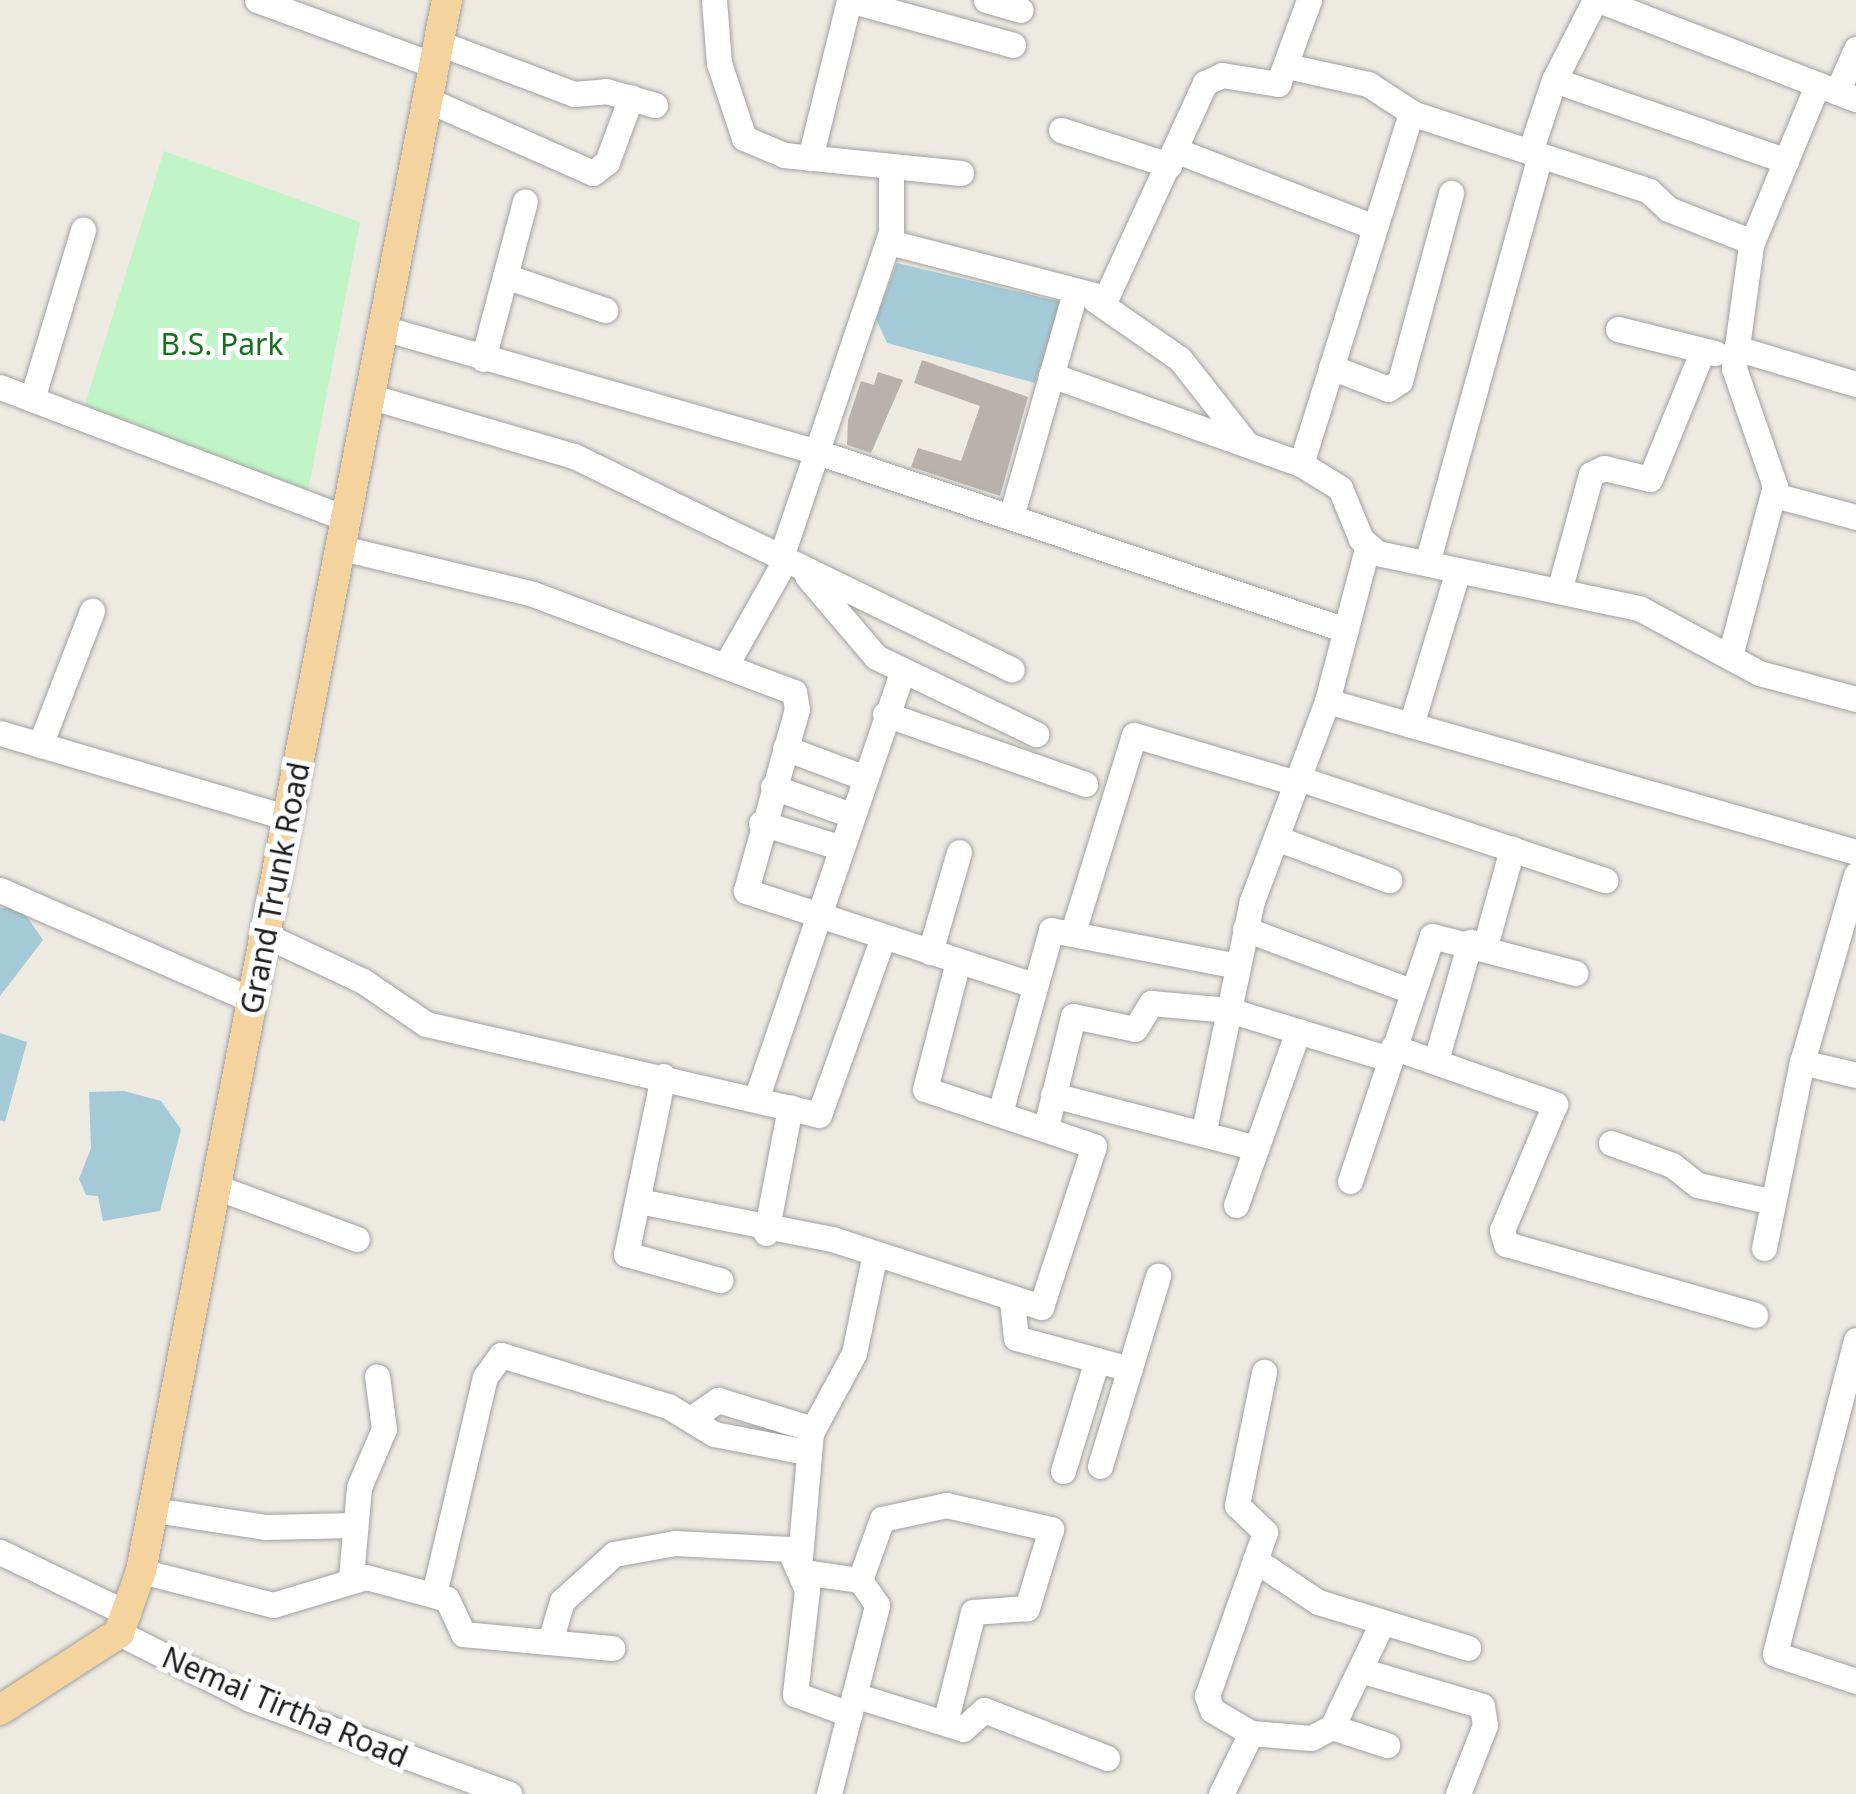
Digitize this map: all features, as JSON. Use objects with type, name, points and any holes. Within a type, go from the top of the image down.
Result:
[{"type":"main road","name":"Grand Trunk Road","points":[[124,1624],[154,1510],[447,0]]},
{"type":"main road","points":[[0,1710],[124,1624]]},
{"type":"street","points":[[257,0],[574,94],[643,101],[607,162],[593,172],[428,100]]},
{"type":"street","points":[[714,0],[735,124],[762,149],[810,158],[961,173]]},
{"type":"street","points":[[810,158],[849,0],[1013,45]]},
{"type":"street","points":[[986,0],[1021,10]]},
{"type":"street","points":[[1011,517],[1052,376],[1085,298],[1114,288],[1210,77],[1272,87],[1287,66],[1309,0]]},
{"type":"street","points":[[1427,563],[1554,80],[1597,0],[1837,92]]},
{"type":"street","points":[[1730,656],[1774,495],[1773,466],[1735,352],[1752,242],[1786,161],[1837,92],[1856,48]]},
{"type":"street","points":[[1287,66],[1368,84],[1412,112],[1648,191],[1668,209],[1752,242]]},
{"type":"street","points":[[1554,80],[1786,161]]},
{"type":"street","points":[[1301,464],[1412,112]]},
{"type":"street","points":[[1061,130],[1172,157],[1375,227]]},
{"type":"street","points":[[726,665],[789,565],[817,452],[888,242],[891,166]]},
{"type":"street","points":[[1332,368],[1388,389],[1400,380],[1451,193]]},
{"type":"street","points":[[483,359],[525,200]]},
{"type":"street","points":[[32,400],[83,230]]},
{"type":"street","points":[[888,242],[1085,298],[1180,359],[1245,442]]},
{"type":"street","points":[[505,276],[604,310]]},
{"type":"street","points":[[386,329],[817,452],[1346,630]]},
{"type":"street","points":[[1618,329],[1703,350],[1735,352],[1856,384]]},
{"type":"street","points":[[1558,591],[1590,474],[1650,479],[1703,350]]},
{"type":"street","points":[[1052,376],[1301,464],[1340,488],[1367,548],[1327,701],[1246,929],[1204,1130]]},
{"type":"street","points":[[0,387],[345,534],[533,594],[794,692],[785,748],[761,823],[746,891],[1030,984]]},
{"type":"street","points":[[372,397],[574,456],[789,565],[1012,670]]},
{"type":"street","points":[[1774,495],[1856,517]]},
{"type":"street","points":[[1367,548],[1654,614],[1730,656],[1856,699]]},
{"type":"street","points":[[789,565],[851,636],[902,672],[1036,734]]},
{"type":"street","points":[[1411,726],[1458,570]]},
{"type":"street","points":[[40,745],[92,611]]},
{"type":"street","points":[[756,1099],[860,776],[902,672]]},
{"type":"street","points":[[1327,701],[1856,852]]},
{"type":"street","points":[[885,714],[1085,784]]},
{"type":"street","points":[[0,733],[288,818]]},
{"type":"street","points":[[1073,932],[1134,735],[1297,781],[1605,880]]},
{"type":"street","points":[[785,748],[860,776]]},
{"type":"street","points":[[773,787],[848,814]]},
{"type":"street","points":[[761,823],[838,847]]},
{"type":"street","points":[[1276,838],[1388,880]]},
{"type":"street","points":[[1436,1060],[1512,850]]},
{"type":"street","points":[[930,952],[958,852]]},
{"type":"street","points":[[1764,1248],[1802,1062],[1848,934],[1856,875]]},
{"type":"street","points":[[0,890],[254,1001]]},
{"type":"street","points":[[1246,929],[1411,990]]},
{"type":"street","points":[[1000,1113],[1042,938],[1073,932],[1238,966]]},
{"type":"street","points":[[267,936],[363,981],[426,1024],[790,1107],[828,1109],[883,936]]},
{"type":"street","points":[[1350,1181],[1432,936],[1478,944],[1575,973]]},
{"type":"street","points":[[638,1202],[714,1209],[766,1233],[822,1236],[874,1258],[1031,1308],[1049,1300],[1094,1151],[1090,1140],[925,1089],[958,960]]},
{"type":"street","points":[[1046,1126],[1074,1016],[1136,1029],[1151,1004],[1229,1010],[1298,1031],[1436,1060],[1555,1104],[1502,1230],[1506,1244],[1755,1315]]},
{"type":"street","points":[[1236,1206],[1298,1031]]},
{"type":"street","points":[[1802,1062],[1856,1076]]},
{"type":"street","points":[[662,1076],[629,1260],[720,1280]]},
{"type":"street","points":[[1052,1095],[1204,1130],[1256,1148]]},
{"type":"street","points":[[766,1233],[790,1107]]},
{"type":"street","points":[[1611,1143],[1672,1165],[1698,1186],[1773,1202]]},
{"type":"street","points":[[218,1188],[357,1239]]},
{"type":"street","points":[[874,1258],[854,1353],[810,1440],[794,1694],[968,1728],[984,1710],[1107,1758]]},
{"type":"street","points":[[1100,1466],[1158,1276]]},
{"type":"street","points":[[1012,1302],[1012,1335],[1130,1369]]},
{"type":"street","points":[[434,1594],[485,1378],[501,1355],[692,1418],[714,1434],[810,1440]]},
{"type":"street","points":[[1854,1356],[1775,1654],[1856,1681]]},
{"type":"street","points":[[1063,1472],[1097,1360]]},
{"type":"street","points":[[1264,1372],[1238,1506],[1265,1526],[1207,1696],[1212,1710],[1251,1733],[1311,1738],[1332,1727],[1382,1623]]},
{"type":"street","points":[[351,1576],[363,1472],[384,1429],[377,1376]]},
{"type":"street","points":[[692,1418],[709,1401],[728,1403],[810,1440]]},
{"type":"street","points":[[714,1434],[728,1403]]},
{"type":"street","points":[[860,1580],[882,1519],[946,1505],[1052,1529],[1027,1608],[973,1612],[944,1723]]},
{"type":"street","points":[[154,1510],[253,1526],[355,1525]]},
{"type":"street","points":[[550,1642],[562,1601],[614,1554],[675,1542],[782,1547],[801,1565],[860,1580],[878,1605],[829,1794]]},
{"type":"street","name":"Nemai Tirtha Road","points":[[0,1552],[266,1705],[507,1794]]},
{"type":"street","points":[[1255,1560],[1318,1602],[1468,1648]]},
{"type":"street","points":[[141,1571],[272,1605],[351,1576],[447,1599],[463,1634],[612,1648]]},
{"type":"street","points":[[1360,1670],[1482,1706],[1486,1724],[1458,1794]]},
{"type":"street","points":[[1332,1727],[1387,1745]]},
{"type":"street","points":[[1221,1794],[1251,1733]]},
{"type":"green space","name":"B.S. Park","points":[[164,151],[360,222],[307,496],[82,414]]},
{"type":"water","points":[[897,263],[1061,302],[1035,383],[887,343],[876,319]]},
{"type":"water","points":[[0,908],[21,908],[43,940],[0,996]]},
{"type":"water","points":[[0,1033],[27,1042],[5,1122],[0,1120]]},
{"type":"water","points":[[124,1091],[161,1101],[181,1129],[160,1211],[103,1221],[98,1196],[86,1195],[79,1179],[91,1148],[89,1092]]},
{"type":"building","points":[[922,360],[1028,397],[1000,496],[911,467],[918,448],[961,461],[980,406],[914,383]]},
{"type":"building","points":[[878,372],[903,380],[871,453],[847,445],[848,420],[861,381],[874,385]]}]
